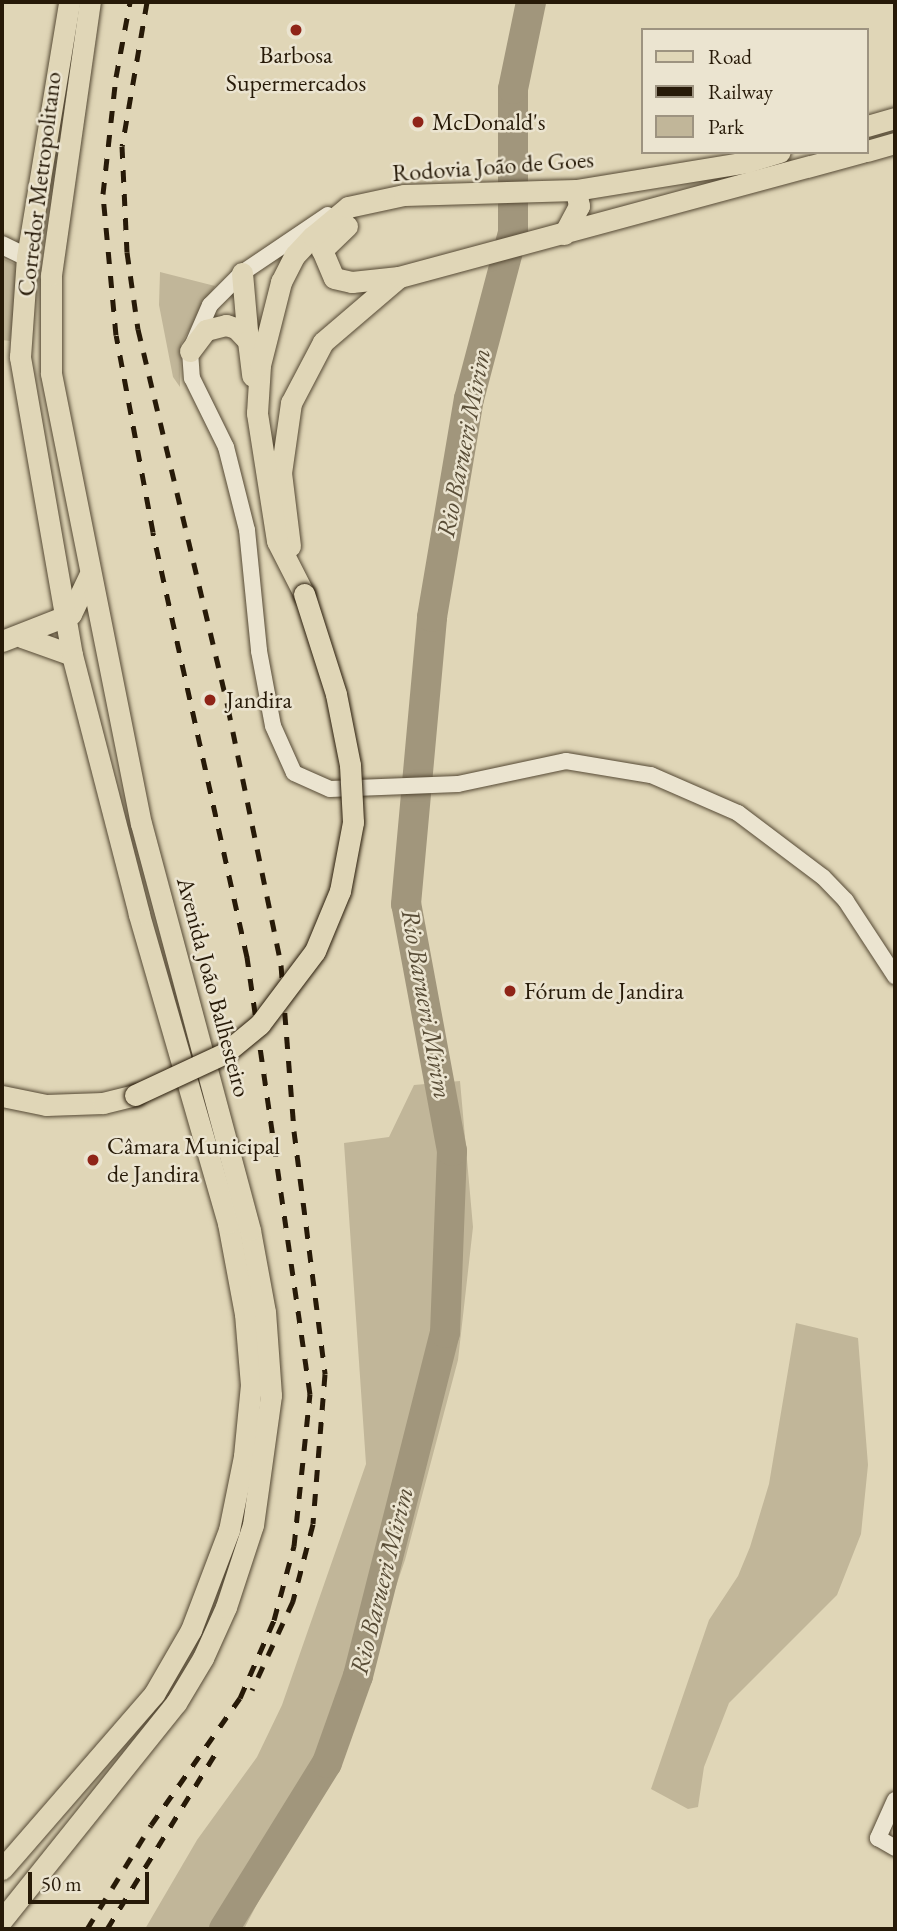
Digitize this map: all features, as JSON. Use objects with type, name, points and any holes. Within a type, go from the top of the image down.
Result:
[{"type":"main road","name":"Avenida João Balhesteiro","points":[[2,1869],[154,1694],[191,1630],[229,1530],[244,1456],[251,1384],[245,1314],[228,1223],[139,914],[72,655],[11,357],[69,2]]},
{"type":"main road","name":"Corredor Metropolitano","points":[[51,373],[51,275],[90,2]]},
{"type":"main road","points":[[869,125],[895,118]]},
{"type":"main road","points":[[869,150],[895,143]]},
{"type":"main road","name":"Rodovia João de Goes","points":[[293,569],[277,541],[266,495],[257,413],[260,365],[281,282],[295,255],[348,207],[404,195],[576,190],[747,162],[773,154]]},
{"type":"main road","points":[[379,200],[330,237],[322,250],[326,266],[334,278],[352,282],[399,276],[855,154]]},
{"type":"main road","points":[[555,236],[579,206],[576,190]]},
{"type":"main road","points":[[2,245],[27,257]]},
{"type":"main road","points":[[242,272],[247,341],[257,413]]},
{"type":"main road","points":[[2,1110],[103,1103],[135,1095],[225,1053],[260,1024],[315,951],[340,891],[353,822],[350,765],[329,670],[293,569],[281,473],[291,403],[323,342],[399,276]]},
{"type":"main road","points":[[190,351],[206,330],[226,325],[247,341]]},
{"type":"main road","points":[[11,357],[51,373]]},
{"type":"main road","name":"Avenida João Balhesteiro","points":[[2,1920],[176,1703],[203,1658],[226,1607],[253,1525],[271,1395],[265,1312],[250,1230],[141,824],[89,576],[51,373]]},
{"type":"main road","points":[[12,639],[64,618],[84,593],[89,576]]},
{"type":"main road","points":[[12,639],[72,655]]},
{"type":"main road","points":[[2,1096],[46,1105]]},
{"type":"street","points":[[348,207],[289,237],[242,272],[211,305],[190,351],[192,378],[226,447],[247,530],[259,652],[273,726],[285,761],[294,772],[330,789],[450,785],[566,761],[651,775],[738,813],[822,877],[846,901],[895,976]]},
{"type":"street","points":[[895,1800],[878,1838],[895,1848]]},
{"type":"green space","points":[[2,258],[19,266],[10,341],[2,340]]},
{"type":"green space","points":[[160,272],[215,286],[181,344],[180,387],[173,377],[159,305]]},
{"type":"green space","points":[[460,1081],[473,1227],[458,1360],[405,1560],[345,1735],[244,1929],[145,1929],[197,1840],[257,1757],[282,1705],[366,1464],[344,1143],[389,1137],[414,1085]]},
{"type":"green space","points":[[796,1323],[858,1338],[868,1465],[861,1534],[837,1595],[729,1703],[704,1767],[698,1807],[688,1809],[651,1789],[709,1620],[738,1576],[750,1547],[769,1484]]},
{"type":"waterway","name":"Rio Barueri Mirim","points":[[224,1929],[327,1763],[358,1676],[445,1333],[452,1151],[406,904],[432,617],[469,399],[513,232],[513,89],[531,2]]},
{"type":"railway","points":[[87,1929],[151,1825],[240,1698],[274,1620],[294,1546],[310,1394],[247,957],[153,532],[116,335],[103,194],[116,77],[130,2]]},
{"type":"railway","points":[[147,2],[122,146],[127,252],[138,329],[228,708],[281,965],[294,1131],[325,1374],[313,1524],[293,1601],[252,1690]]},
{"type":"railway","points":[[107,1929],[217,1751]]},
{"type":"place","name":"Barbosa Supermercados","points":[[296,30]]},
{"type":"place","name":"McDonald's","points":[[418,122]]},
{"type":"place","name":"Jandira","points":[[210,700]]},
{"type":"place","name":"Fórum de Jandira","points":[[510,991]]},
{"type":"place","name":"Câmara Municipal de Jandira","points":[[93,1160]]}]
